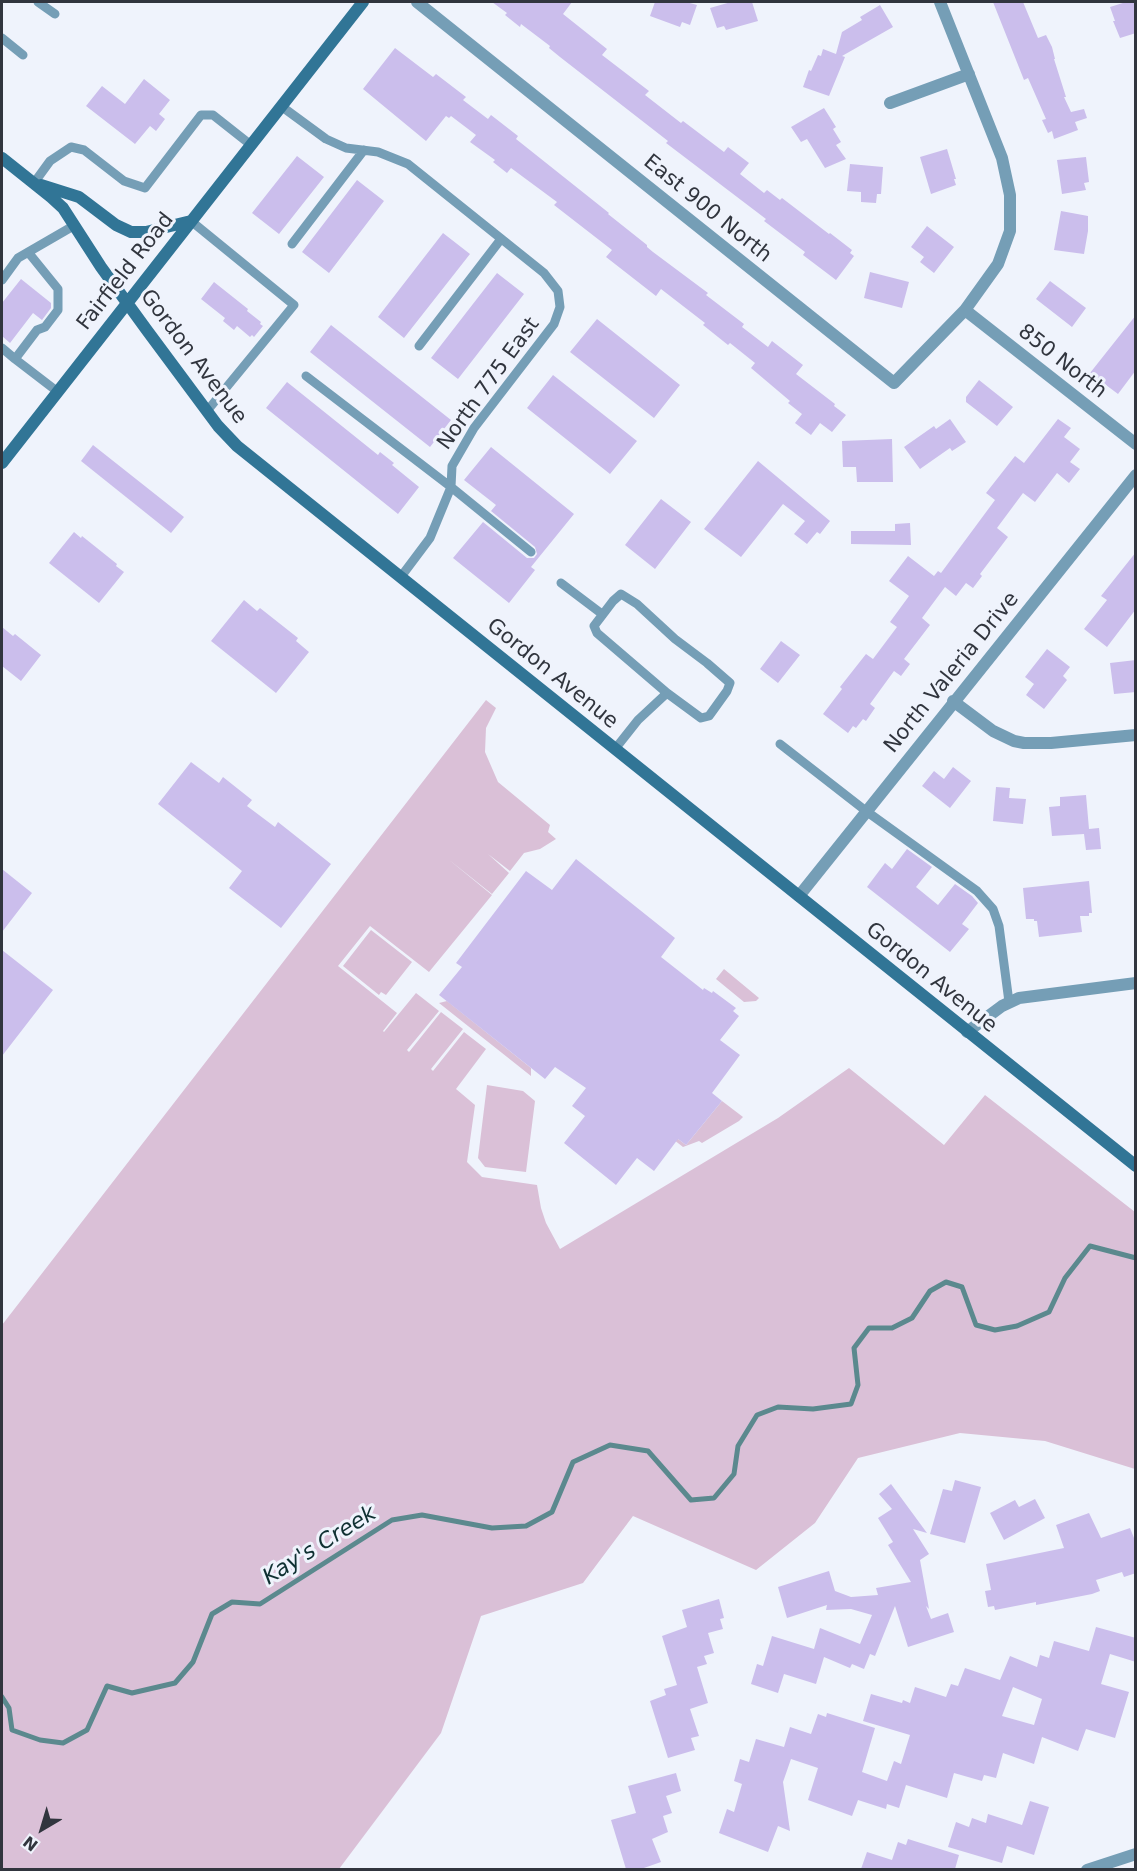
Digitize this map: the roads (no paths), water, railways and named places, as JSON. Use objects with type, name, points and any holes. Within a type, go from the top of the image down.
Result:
[{"type":"main road","name":"Fairfield Road","points":[[2,463],[363,2]]},
{"type":"main road","name":"Gordon Avenue","points":[[2,158],[58,203],[75,225],[101,267],[207,411],[228,437],[250,458],[1136,1166]]},
{"type":"main road","points":[[34,183],[79,196],[116,225],[131,232],[146,232],[191,221]]},
{"type":"street","name":"East 900 North","points":[[417,2],[894,383],[965,310]]},
{"type":"street","points":[[940,2],[1006,172],[1010,195],[1010,231],[998,264],[965,310]]},
{"type":"street","points":[[890,103],[969,74]]},
{"type":"street","name":"850 North","points":[[965,310],[1136,444]]},
{"type":"street","name":"North Valeria Drive","points":[[799,896],[1136,475]]},
{"type":"street","points":[[953,701],[993,732],[1024,743],[1050,743],[1136,735]]},
{"type":"street","points":[[967,1032],[1009,1002],[1039,995],[1136,983]]},
{"type":"street","points":[[1087,1869],[1136,1854]]},
{"type":"lane","points":[[39,2],[55,14]]},
{"type":"lane","points":[[2,38],[22,55]]},
{"type":"lane","points":[[281,106],[326,139],[346,148],[378,153],[408,164],[501,239],[419,346]]},
{"type":"lane","points":[[34,183],[50,161],[71,147],[84,150],[124,181],[145,188],[201,115],[213,115],[251,145]]},
{"type":"lane","points":[[292,244],[364,150]]},
{"type":"lane","points":[[191,221],[294,305],[207,411]]},
{"type":"lane","points":[[2,280],[18,258],[75,225]]},
{"type":"lane","name":"North 775 East","points":[[400,578],[430,538],[451,487],[452,466],[474,428],[555,324],[560,307],[558,291],[544,273],[501,239]]},
{"type":"lane","points":[[15,359],[38,330],[45,327],[58,310],[58,289],[28,252]]},
{"type":"lane","points":[[2,348],[58,392]]},
{"type":"lane","points":[[306,376],[451,487],[531,552]]},
{"type":"lane","points":[[561,583],[602,614]]},
{"type":"lane","points":[[621,594],[637,604],[675,639],[708,663],[730,683],[709,716],[701,718],[667,693],[597,633],[594,626],[621,594]]},
{"type":"lane","points":[[615,749],[638,720],[667,693]]},
{"type":"lane","points":[[780,744],[866,811],[976,891],[993,909],[999,926],[1009,1002]]},
{"type":"waterway","name":"Kay's Creek","points":[[2,1697],[9,1708],[12,1730],[40,1740],[63,1743],[87,1730],[107,1686],[132,1693],[175,1683],[193,1662],[212,1614],[232,1602],[260,1604],[392,1520],[422,1515],[492,1528],[526,1526],[552,1512],[573,1462],[610,1445],[648,1451],[691,1500],[714,1498],[734,1474],[738,1446],[757,1415],[778,1407],[813,1409],[851,1404],[858,1385],[854,1348],[869,1328],[892,1328],[912,1318],[930,1291],[946,1282],[962,1287],[976,1325],[995,1330],[1017,1326],[1049,1312],[1065,1278],[1090,1246],[1136,1258]]}]
